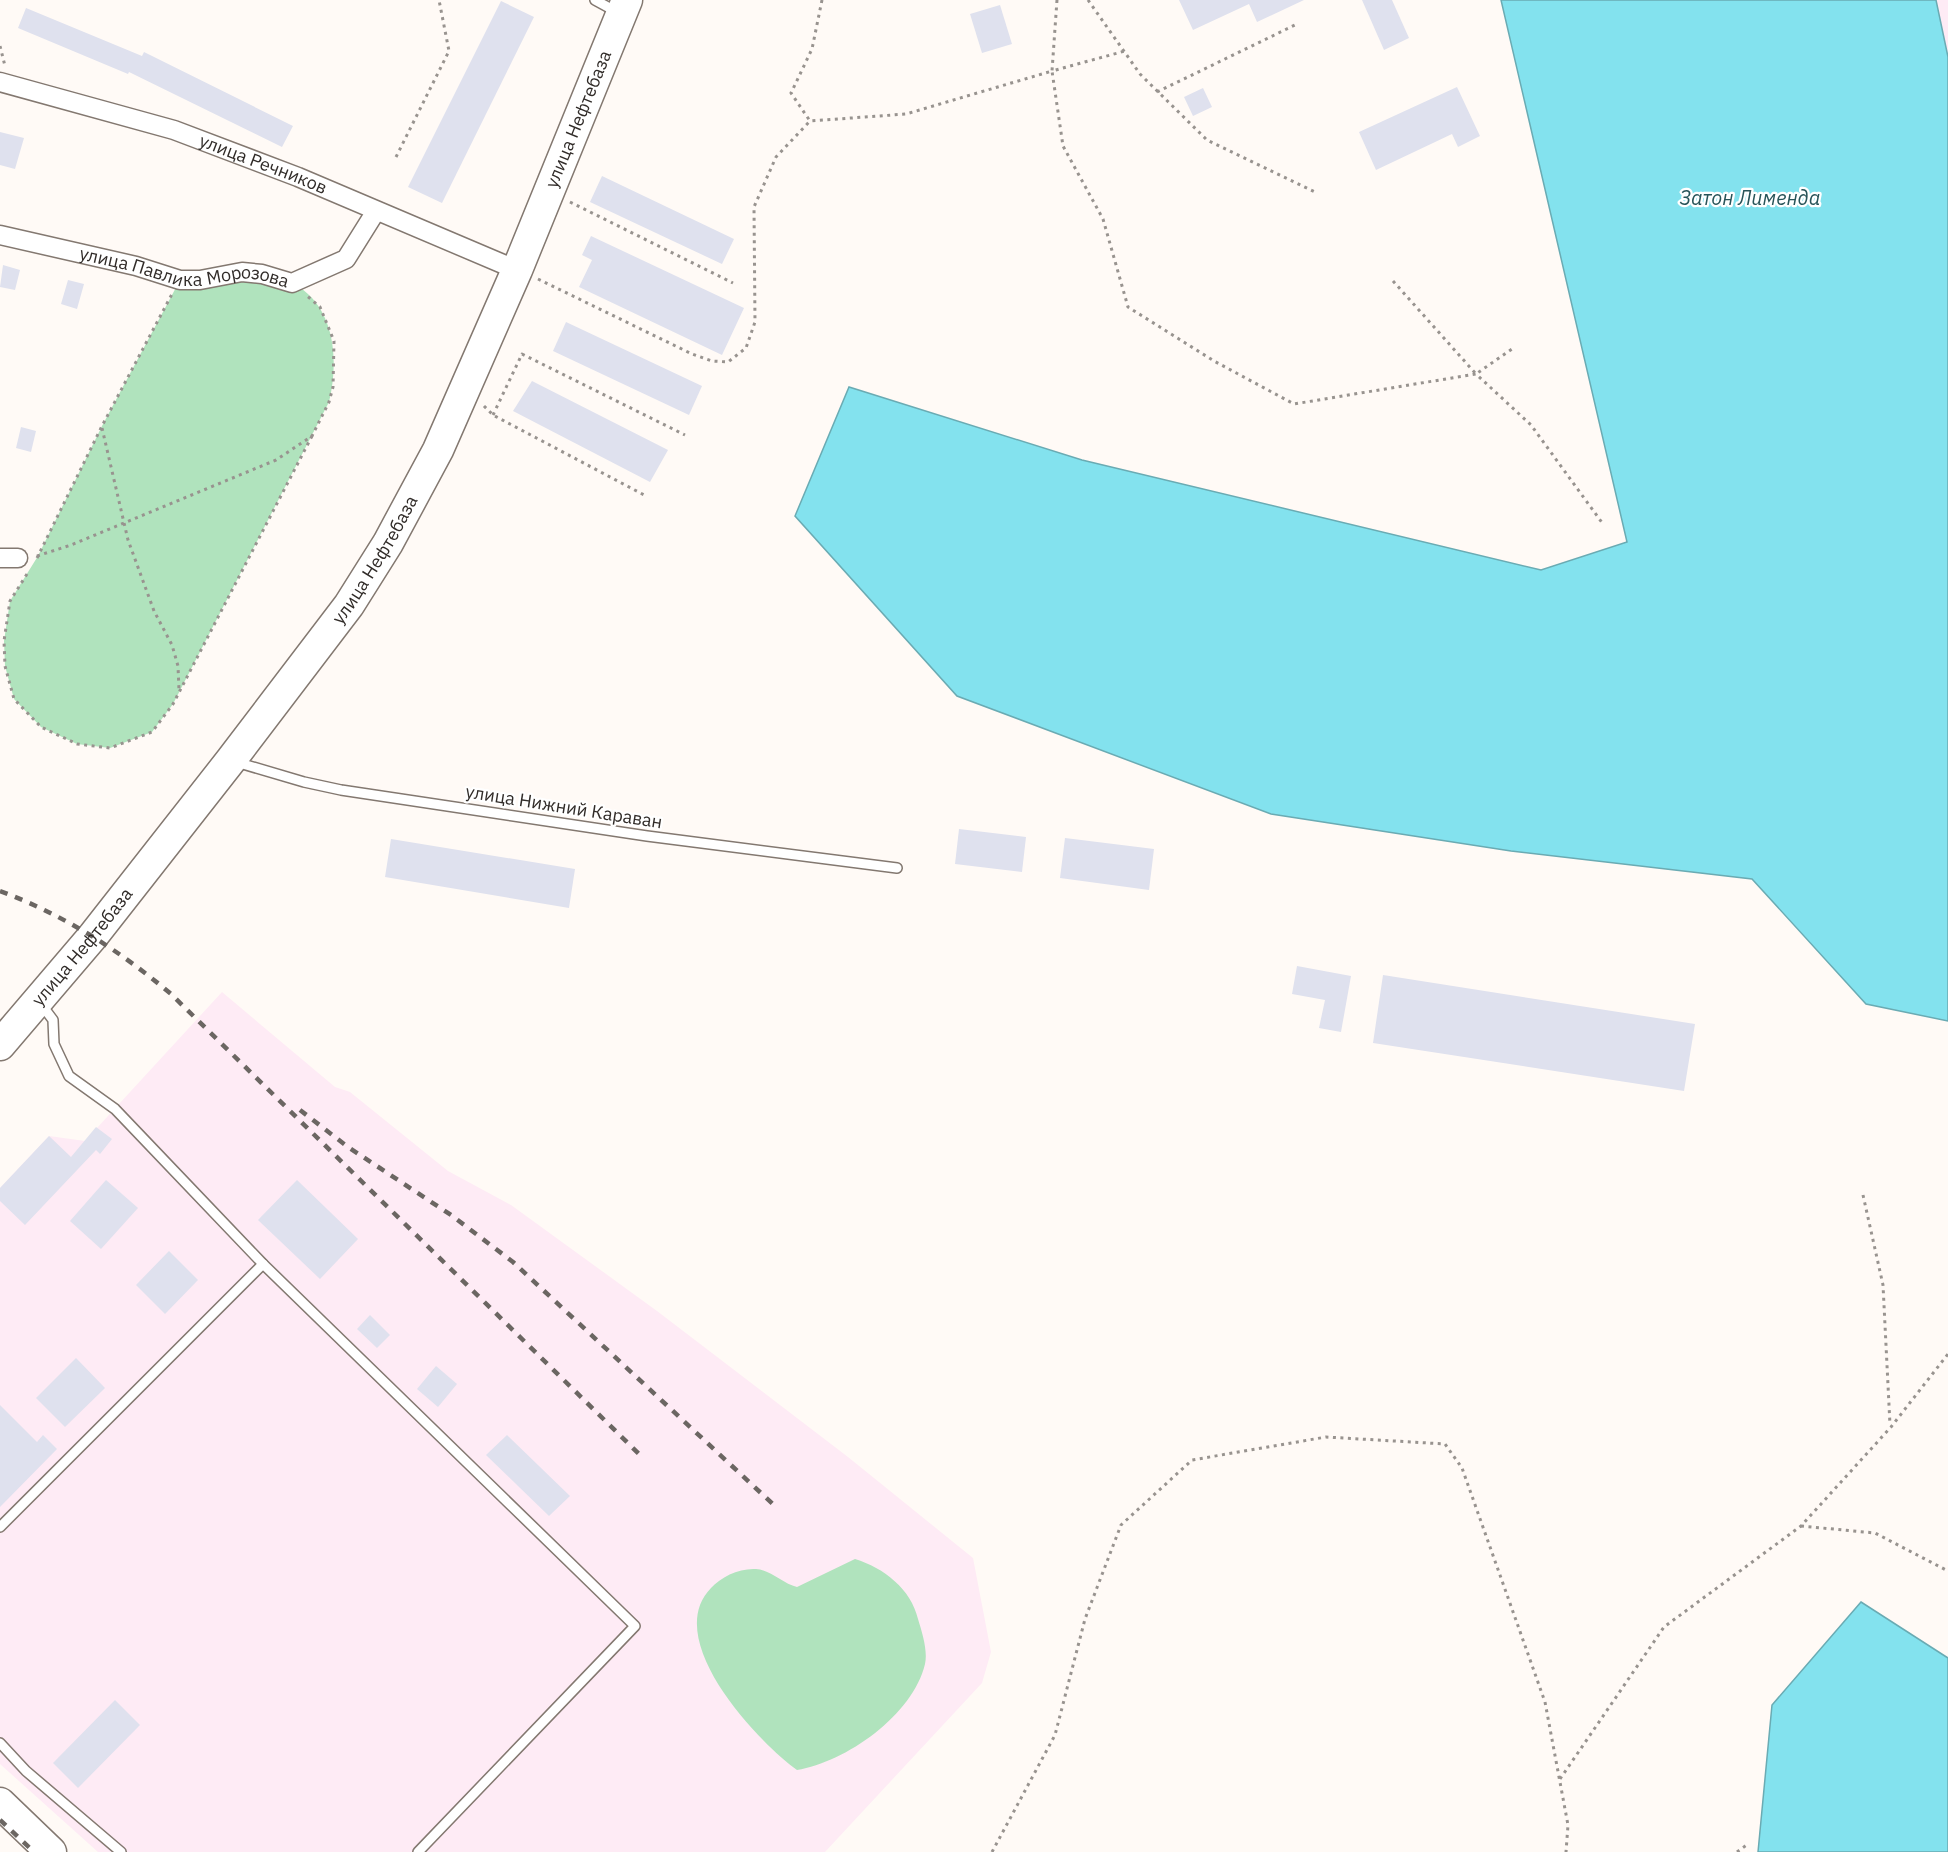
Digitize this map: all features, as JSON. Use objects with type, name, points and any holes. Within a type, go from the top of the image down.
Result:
[{"type":"main road","name":"улица Нефтебаза","points":[[0,1045],[93,936],[231,760],[349,605],[388,543],[438,450],[550,192],[624,7]]},
{"type":"main road","points":[[0,1803],[51,1852]]},
{"type":"street","name":"улица Речников","points":[[0,82],[174,130],[298,177],[517,270]]},
{"type":"street","name":"улица Павлика Морозова","points":[[0,235],[136,266],[180,280],[200,280],[242,272],[262,274],[292,283],[345,259],[376,211]]},
{"type":"lane","points":[[595,0],[624,7]]},
{"type":"lane","name":"улица Нижний Караван","points":[[231,760],[304,782],[341,790],[647,836],[897,868]]},
{"type":"lane","points":[[38,998],[53,1020],[54,1044],[69,1076],[115,1109],[263,1264],[635,1626],[418,1852]]},
{"type":"lane","points":[[0,1527],[263,1264]]},
{"type":"lane","points":[[0,1743],[26,1771],[121,1852]]},
{"type":"path","points":[[396,157],[449,51],[439,0]]},
{"type":"path","points":[[810,121],[791,93],[812,49],[822,0]]},
{"type":"path","points":[[1057,0],[1052,71],[1064,146],[1103,219],[1128,307],[1214,361],[1294,404],[1476,374],[1512,349]]},
{"type":"path","points":[[1088,0],[1140,74],[1207,140],[1317,193]]},
{"type":"path","points":[[1157,92],[1297,24]]},
{"type":"path","points":[[517,270],[692,354],[711,362],[728,362],[746,348],[755,322],[754,207],[776,157],[810,121],[906,114],[1125,51]]},
{"type":"path","points":[[550,192],[733,283]]},
{"type":"path","points":[[180,280],[102,426],[38,556],[10,601],[4,641],[5,666],[14,699],[41,727],[77,744],[110,748],[152,732],[179,692],[329,402],[333,387],[334,340],[320,307],[292,283]]},
{"type":"path","points":[[1393,281],[1476,374],[1531,425],[1603,524]]},
{"type":"path","points":[[493,415],[522,354],[685,435]]},
{"type":"path","points":[[465,388],[493,415],[646,495]]},
{"type":"path","points":[[102,426],[124,524],[138,573],[172,645],[178,666],[179,692]]},
{"type":"path","points":[[9,558],[38,556],[124,524],[276,460],[312,436]]},
{"type":"path","points":[[1863,1195],[1883,1285],[1891,1427]]},
{"type":"path","points":[[1560,1779],[1664,1627],[1801,1526],[1891,1427],[1948,1354]]},
{"type":"path","points":[[992,1852],[1055,1735],[1085,1619],[1121,1525],[1192,1460],[1326,1437],[1445,1444],[1461,1468],[1545,1702],[1568,1825],[1566,1852]]},
{"type":"path","points":[[1801,1526],[1875,1533],[1948,1571]]},
{"type":"path","points":[[1737,1852],[1748,1844]]},
{"type":"shaded area","points":[[1936,0],[1948,0],[1948,57]]},
{"type":"shaded area","points":[[222,992],[335,1087],[350,1092],[448,1171],[511,1205],[657,1311],[848,1457],[973,1558],[991,1652],[982,1683],[825,1852],[98,1852],[0,1764],[0,1188],[49,1136],[85,1141]]},
{"type":"green space","points":[[242,272],[274,277],[292,283],[307,293],[318,305],[331,335],[333,352],[334,369],[329,402],[173,704],[152,732],[110,748],[77,744],[41,727],[14,699],[5,666],[4,641],[10,601],[38,556],[102,426],[180,280]]},
{"type":"green space","points":[[855,1559],[886,1574],[903,1589],[909,1598],[923,1636],[925,1664],[918,1683],[907,1701],[875,1733],[836,1757],[797,1770],[760,1736],[720,1687],[706,1660],[698,1634],[699,1609],[711,1588],[720,1580],[737,1572],[750,1569],[761,1570],[797,1587]]},
{"type":"water","name":"Затон Лименда","points":[[1501,0],[1936,0],[1948,57],[1948,1021],[1866,1004],[1752,879],[1511,851],[1271,814],[957,696],[795,516],[849,387],[1082,460],[1541,570],[1627,542]]},
{"type":"water","points":[[1861,1602],[1948,1658],[1948,1852],[1758,1852],[1772,1705]]},
{"type":"building","points":[[1179,0],[1304,0],[1257,22],[1249,4],[1193,30]]},
{"type":"building","points":[[1362,0],[1392,0],[1409,38],[1384,50]]},
{"type":"building","points":[[501,1],[534,17],[442,203],[408,187]]},
{"type":"building","points":[[1000,5],[1012,44],[982,53],[970,14]]},
{"type":"building","points":[[26,8],[142,56],[144,52],[293,126],[282,147],[129,72],[128,74],[18,28]]},
{"type":"building","points":[[1457,87],[1480,136],[1458,147],[1452,134],[1376,170],[1359,132]]},
{"type":"building","points":[[1203,88],[1212,107],[1193,116],[1184,97]]},
{"type":"building","points":[[0,132],[24,138],[15,169],[0,165]]},
{"type":"building","points":[[602,176],[734,239],[722,264],[590,202]]},
{"type":"building","points":[[591,236],[744,308],[722,355],[579,287],[592,260],[582,255]]},
{"type":"building","points":[[3,265],[20,270],[15,290],[0,287]]},
{"type":"building","points":[[68,280],[84,284],[77,309],[61,304]]},
{"type":"building","points":[[566,322],[702,386],[689,415],[553,351]]},
{"type":"building","points":[[532,381],[668,450],[650,482],[513,411]]},
{"type":"building","points":[[21,427],[36,431],[31,452],[16,448]]},
{"type":"building","points":[[959,829],[1026,837],[1022,872],[955,864]]},
{"type":"building","points":[[1065,838],[1154,849],[1149,890],[1060,878]]},
{"type":"building","points":[[391,839],[575,869],[569,908],[385,877]]},
{"type":"building","points":[[1297,966],[1351,976],[1341,1032],[1319,1028],[1325,1000],[1292,994]]},
{"type":"building","points":[[1383,975],[1695,1024],[1684,1091],[1373,1043]]},
{"type":"building","points":[[96,1127],[112,1139],[100,1154],[96,1150],[25,1225],[0,1201],[0,1188],[49,1136],[71,1157]]},
{"type":"building","points":[[106,1180],[138,1208],[101,1249],[70,1221]]},
{"type":"building","points":[[297,1180],[358,1239],[320,1279],[258,1220]]},
{"type":"building","points":[[169,1251],[198,1280],[165,1314],[136,1285]]},
{"type":"building","points":[[370,1315],[390,1335],[377,1348],[357,1329]]},
{"type":"building","points":[[76,1358],[105,1388],[65,1427],[36,1398]]},
{"type":"building","points":[[436,1366],[457,1384],[438,1407],[417,1389]]},
{"type":"building","points":[[0,1405],[37,1442],[43,1435],[57,1449],[0,1507]]},
{"type":"building","points":[[507,1435],[570,1496],[549,1516],[486,1455]]},
{"type":"building","points":[[115,1700],[140,1725],[78,1788],[53,1763]]},
{"type":"railway","points":[[0,891],[46,911],[90,935],[111,948],[171,994],[639,1454]]},
{"type":"railway","points":[[300,1110],[348,1147],[451,1215],[513,1262],[776,1507]]},
{"type":"railway","points":[[0,1820],[34,1852]]}]
